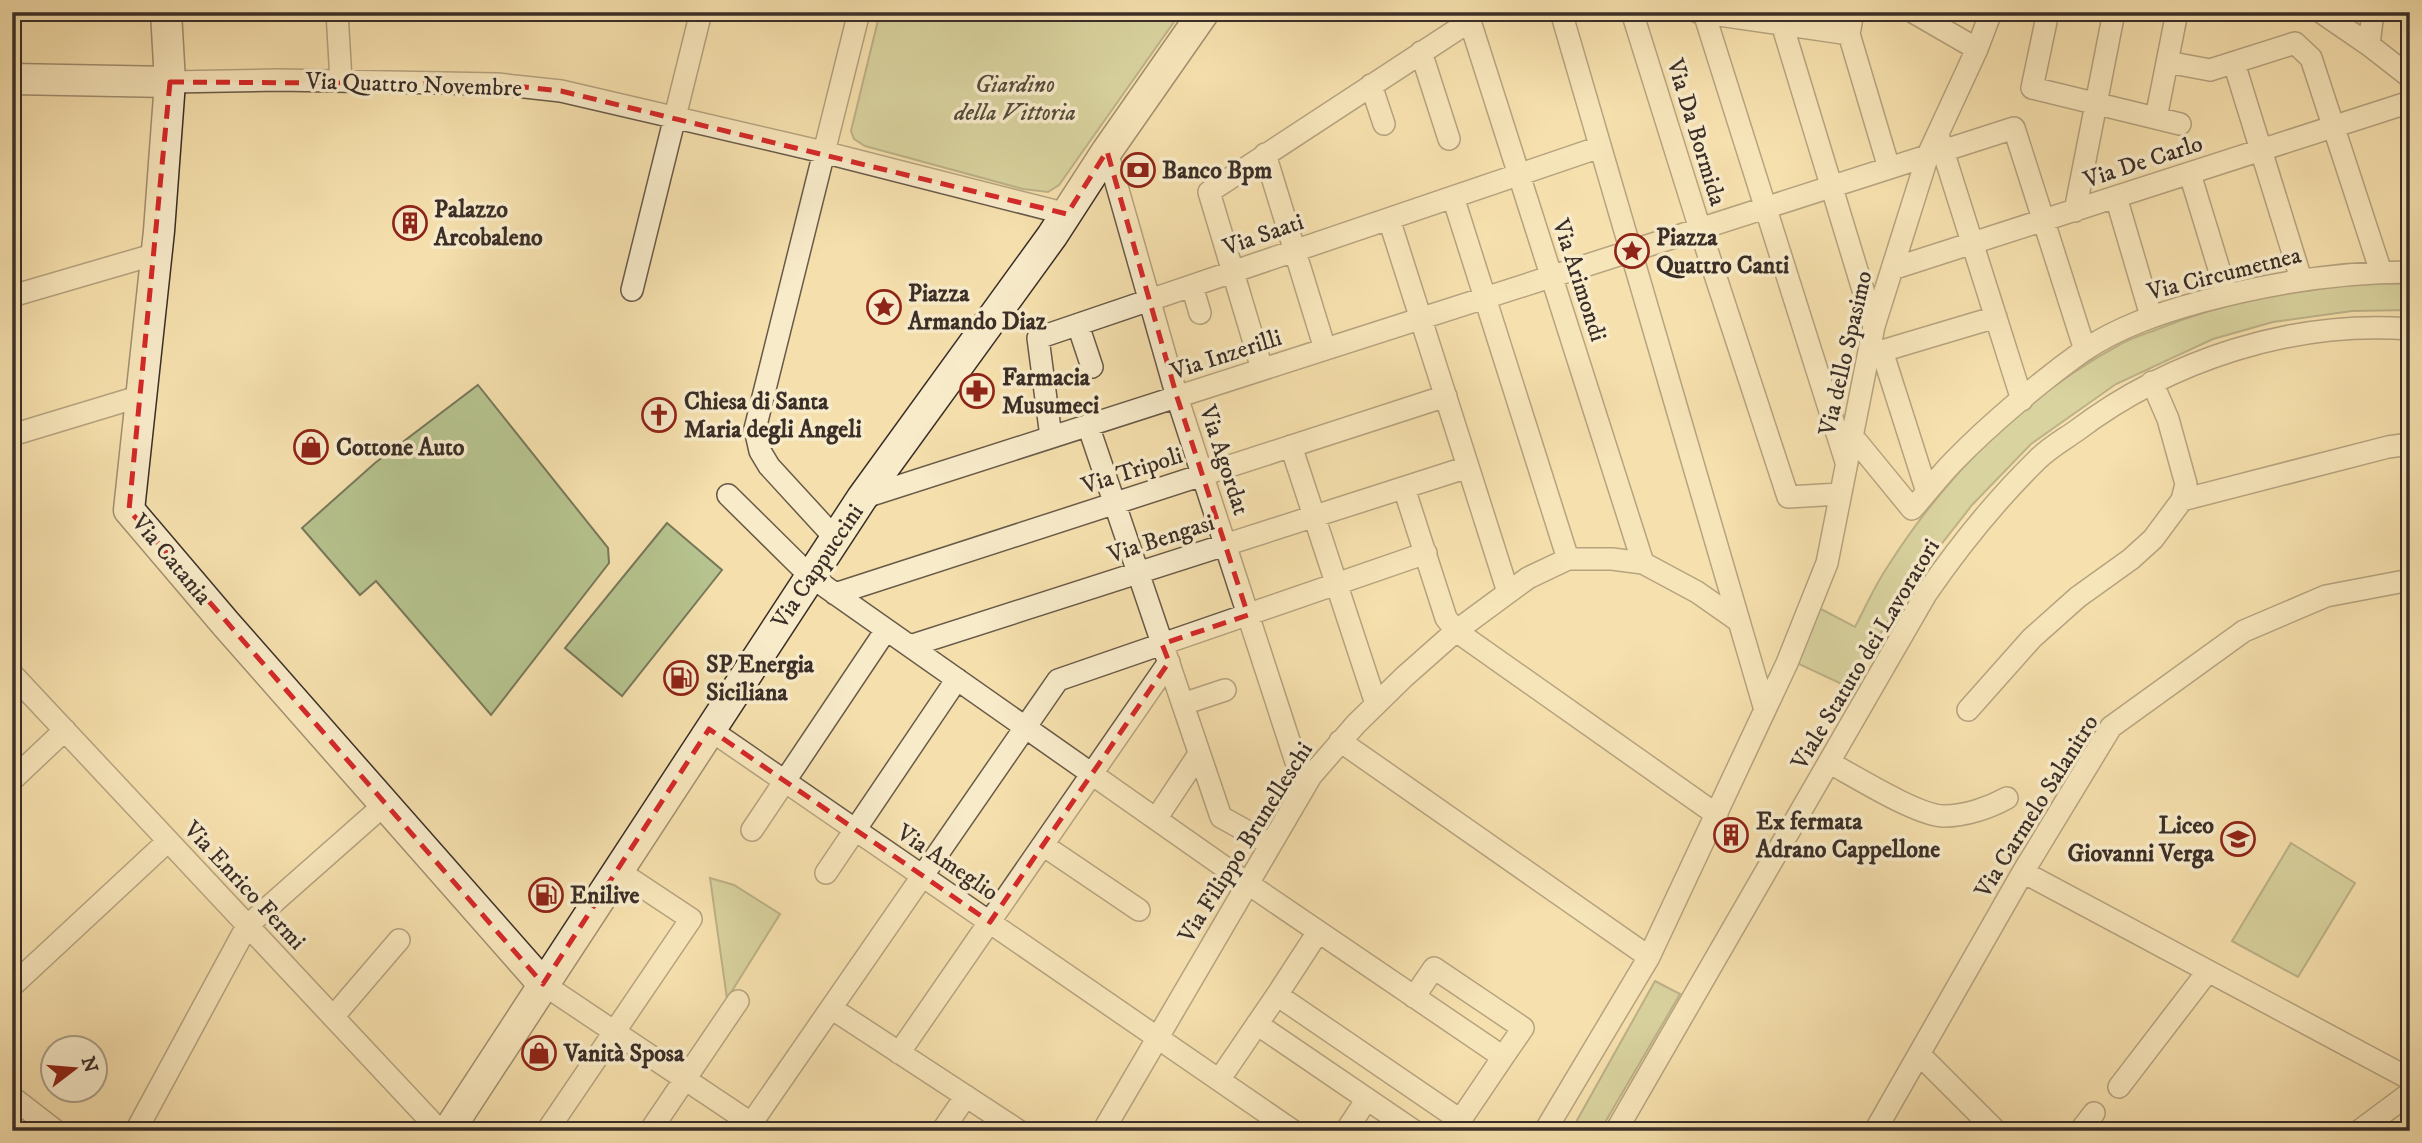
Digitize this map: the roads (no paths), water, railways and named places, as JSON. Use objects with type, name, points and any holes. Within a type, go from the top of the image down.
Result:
[{"type":"street","name":"Via Catania","points":[[166,12],[170,82],[156,254],[129,510],[384,805],[544,984]]},
{"type":"street","points":[[337,12],[341,81]]},
{"type":"street","points":[[632,290],[701,12]]},
{"type":"street","points":[[835,538],[769,466],[760,451],[755,429],[816,150],[859,12]]},
{"type":"street","name":"Via Cappuccini","points":[[448,1131],[862,498],[1067,214],[1107,151],[1204,12]]},
{"type":"street","points":[[1560,12],[1765,710]]},
{"type":"street","name":"Via Da Bormida","points":[[1632,12],[1788,497],[1840,494]]},
{"type":"street","points":[[1698,12],[1849,34]]},
{"type":"street","points":[[1853,12],[1849,34],[1889,168]]},
{"type":"street","points":[[1913,12],[1977,49]]},
{"type":"street","name":"Via dello Spasimo","points":[[1545,1131],[1649,957],[1787,663],[1827,563],[1846,464],[1876,350],[1874,326],[1936,148],[1991,12]]},
{"type":"street","points":[[2048,12],[2032,88],[2180,124]]},
{"type":"street","points":[[2074,211],[2114,12]]},
{"type":"street","points":[[2156,118],[2177,12]]},
{"type":"street","points":[[2321,12],[2410,77]]},
{"type":"street","points":[[2369,45],[2372,12]]},
{"type":"street","points":[[1704,13],[1846,464]]},
{"type":"street","points":[[1262,369],[1209,192],[1422,52],[1469,17]]},
{"type":"street","name":"Via Arimondi","points":[[1469,17],[1643,564]]},
{"type":"street","points":[[1782,24],[1874,326]]},
{"type":"street","points":[[2167,62],[2210,71],[2295,43],[2311,58],[2381,272]]},
{"type":"street","points":[[1422,52],[1449,139]]},
{"type":"street","points":[[2234,63],[2301,279]]},
{"type":"street","name":"Via Quattro Novembre","points":[[12,79],[497,84],[561,91],[816,150],[1067,214]]},
{"type":"street","points":[[1371,85],[1384,124]]},
{"type":"street","name":"Via De Carlo","points":[[1892,269],[2410,103]]},
{"type":"street","points":[[1700,229],[1889,168],[1936,148],[2014,128],[2085,350]]},
{"type":"street","name":"Via Saati","points":[[1051,437],[1038,338],[1600,147]]},
{"type":"street","points":[[1936,148],[1972,243],[2022,400]]},
{"type":"street","name":"Via Agordat","points":[[1107,151],[1202,475],[1296,762],[1311,776]]},
{"type":"street","points":[[1265,154],[1325,349]]},
{"type":"street","points":[[2190,174],[2227,295]]},
{"type":"street","points":[[1453,197],[1569,559]]},
{"type":"street","points":[[2116,197],[2151,316]]},
{"type":"street","points":[[1389,219],[1508,592]]},
{"type":"street","name":"Via Inzerilli","points":[[862,498],[1700,229]]},
{"type":"street","points":[[13,296],[156,254]]},
{"type":"street","name":"Via Circumetnea","points":[[1853,437],[1912,509],[1954,461],[2022,400],[2085,350],[2151,316],[2227,295],[2301,279],[2410,272]]},
{"type":"street","points":[[1192,286],[1200,313]]},
{"type":"street","points":[[1927,492],[1876,350],[1996,317]]},
{"type":"street","points":[[1078,325],[1092,367]]},
{"type":"street","name":"Viale Statuto dei Lavoratori","points":[[1616,1131],[1926,594],[1962,542],[2039,458],[2091,419],[2152,382],[2239,348],[2328,329],[2371,326],[2410,329]]},
{"type":"street","points":[[1968,710],[2032,638],[2078,597],[2131,559],[2153,539],[2182,500],[2186,484],[2168,419],[2152,382]]},
{"type":"street","points":[[12,435],[141,396]]},
{"type":"street","name":"Via Tripoli","points":[[835,594],[1446,396]]},
{"type":"street","points":[[1088,425],[1221,817],[1270,844]]},
{"type":"street","points":[[2182,500],[2388,447],[2410,444]]},
{"type":"street","points":[[1292,446],[1376,704]]},
{"type":"street","name":"Via Bengasi","points":[[910,646],[1468,467]]},
{"type":"street","points":[[1405,488],[1446,618],[1456,631],[1717,815]]},
{"type":"street","points":[[729,495],[810,576],[1247,883],[1503,1058]]},
{"type":"street","points":[[544,984],[753,1128],[831,1008],[1058,680],[1166,653],[1248,615],[1426,554]]},
{"type":"street","name":"Via Filippo Brunelleschi","points":[[1102,1131],[1311,776],[1376,704],[1456,631],[1528,578],[1569,559],[1612,559],[1643,564],[1697,592],[1737,620]]},
{"type":"street","name":"Via Carmelo Salanitro","points":[[1875,1131],[2023,872],[2110,727],[2244,631],[2326,596],[2410,580]]},
{"type":"street","points":[[752,831],[886,630]]},
{"type":"street","points":[[900,1053],[1092,774],[1166,653]]},
{"type":"street","name":"Via Enrico Fermi","points":[[12,674],[440,1131]]},
{"type":"street","points":[[826,873],[957,680]]},
{"type":"street","points":[[1183,704],[1225,690]]},
{"type":"street","name":"Via Ameglio","points":[[709,729],[1293,1131]]},
{"type":"street","points":[[12,780],[65,730]]},
{"type":"street","points":[[1340,741],[1649,957]]},
{"type":"street","points":[[1156,819],[1199,754]]},
{"type":"street","points":[[1830,763],[1922,812],[1944,816],[1994,806],[2007,798]]},
{"type":"street","points":[[136,1131],[247,926],[384,805]]},
{"type":"street","points":[[12,986],[168,841]]},
{"type":"street","points":[[1043,845],[1139,910]]},
{"type":"street","points":[[547,1131],[691,919],[617,870]]},
{"type":"street","points":[[2023,872],[2410,1079]]},
{"type":"street","points":[[1219,1080],[1318,932]]},
{"type":"street","points":[[333,1017],[399,940]]},
{"type":"street","points":[[1276,995],[1457,1125],[1523,1028],[1434,968],[1414,997]]},
{"type":"street","points":[[2119,1087],[2208,971]]},
{"type":"street","points":[[650,1131],[738,1001]]},
{"type":"street","points":[[831,1008],[1019,1131]]},
{"type":"street","points":[[1257,1024],[1414,1131]]},
{"type":"street","points":[[1919,1054],[1996,1131]]},
{"type":"street","points":[[2358,1131],[2410,1093]]},
{"type":"street","points":[[942,1131],[966,1096]]},
{"type":"street","points":[[12,1097],[56,1131]]},
{"type":"street","points":[[1346,1131],[1367,1099]]},
{"type":"street","points":[[2080,1131],[2094,1113]]},
{"type":"place","name":"Banco Bpm","points":[[1138,170]]},
{"type":"place","name":"Palazzo Arcobaleno","points":[[410,223]]},
{"type":"place","name":"Piazza Quattro Canti","points":[[1632,251]]},
{"type":"place","name":"Piazza Armando Diaz","points":[[884,307]]},
{"type":"place","name":"Farmacia Musumeci","points":[[977,391]]},
{"type":"place","name":"Chiesa di Santa Maria degli Angeli","points":[[659,415]]},
{"type":"place","name":"Cottone Auto","points":[[311,447]]},
{"type":"place","name":"SP Energia Siciliana","points":[[681,678]]},
{"type":"place","name":"Ex fermata Adrano Cappellone","points":[[1731,835]]},
{"type":"place","name":"Liceo Giovanni Verga","points":[[2238,839]]},
{"type":"place","name":"Enilive","points":[[546,895]]},
{"type":"place","name":"Vanità Sposa","points":[[539,1053]]},
{"type":"park label","name":"Giardino della Vittoria","points":[[1015,98]]}]
